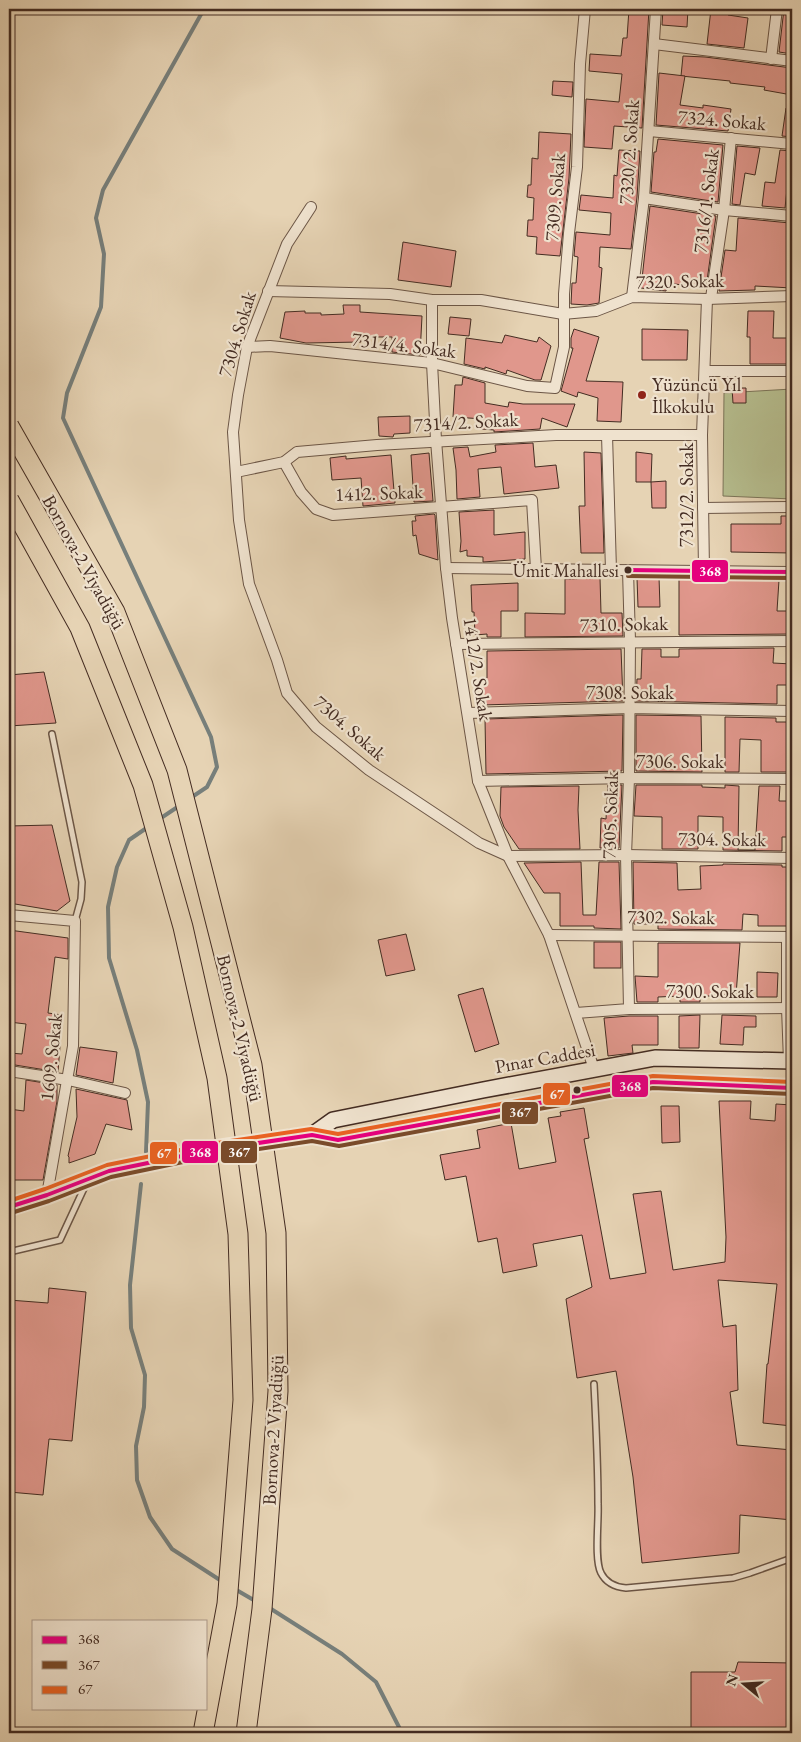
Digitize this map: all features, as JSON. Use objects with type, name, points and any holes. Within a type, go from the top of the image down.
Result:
[{"type":"highway","name":"Bornova-2 Viyadüğü","points":[[9,426],[115,612],[177,770],[252,1065],[276,1233],[278,1391],[262,1609],[246,1733]]},
{"type":"highway","name":"Bornova-2 Viyadüğü","points":[[9,500],[80,628],[143,785],[183,927],[217,1078],[238,1234],[243,1400],[227,1604],[208,1706]]},
{"type":"highway","name":"Bornova-2 Viyadüğü","points":[[203,1733],[207,1710]]},
{"type":"main road","name":"Pınar Caddesi","points":[[312,1135],[333,1120],[656,1058],[791,1061]]},
{"type":"main road","name":"Pınar Caddesi","points":[[289,1138],[312,1135],[338,1140],[653,1082],[792,1088]]},
{"type":"main road","points":[[9,1207],[47,1195],[109,1171],[212,1150]]},
{"type":"street","name":"7309. Sokak","points":[[555,388],[564,347],[563,314],[569,233],[577,167],[580,74],[585,9]]},
{"type":"street","name":"7320/2. Sokak","points":[[632,297],[644,198],[656,9]]},
{"type":"street","points":[[771,59],[777,9]]},
{"type":"street","points":[[654,44],[792,61]]},
{"type":"street","name":"7324. Sokak","points":[[649,131],[792,144]]},
{"type":"street","name":"7316/1. Sokak","points":[[709,298],[724,210],[731,138]]},
{"type":"street","points":[[644,198],[724,210],[792,216]]},
{"type":"street","name":"7304. Sokak","points":[[312,207],[287,244],[247,347],[233,432],[238,520],[248,584],[277,660],[287,693],[316,727],[369,770],[480,842],[508,856],[626,855],[792,858]]},
{"type":"street","points":[[268,291],[390,294],[432,300]]},
{"type":"street","name":"7320. Sokak","points":[[432,300],[481,300],[563,314],[596,311],[632,297],[792,296]]},
{"type":"street","name":"7312/2. Sokak","points":[[704,570],[702,435],[709,298]]},
{"type":"street","name":"1412/2. Sokak","points":[[432,300],[432,363],[436,440],[446,568],[478,780],[508,856],[549,935],[594,1070]]},
{"type":"street","name":"7314/4. Sokak","points":[[247,347],[270,346],[432,363],[527,386],[555,388]]},
{"type":"street","points":[[705,371],[792,371]]},
{"type":"street","name":"7314/2. Sokak","points":[[236,472],[284,462],[297,452],[436,440],[556,435],[702,435]]},
{"type":"street","points":[[607,435],[611,570]]},
{"type":"street","name":"1412. Sokak","points":[[284,462],[301,492],[316,509],[332,515],[532,500],[536,569]]},
{"type":"street","points":[[703,508],[792,507]]},
{"type":"street","points":[[446,568],[792,572]]},
{"type":"street","name":"7305. Sokak","points":[[628,570],[630,708],[626,855],[629,1009]]},
{"type":"street","name":"7310. Sokak","points":[[456,644],[792,641]]},
{"type":"street","name":"7308. Sokak","points":[[468,713],[630,708],[792,711]]},
{"type":"street","name":"7306. Sokak","points":[[478,780],[629,778],[792,780]]},
{"type":"street","points":[[9,915],[75,921]]},
{"type":"street","name":"1609. Sokak","points":[[47,1195],[73,1046],[75,921]]},
{"type":"street","name":"7302. Sokak","points":[[549,935],[628,934],[652,936],[789,937]]},
{"type":"street","points":[[789,937],[791,1061]]},
{"type":"street","name":"7300. Sokak","points":[[629,1009],[789,1008]]},
{"type":"street","points":[[576,1013],[629,1009]]},
{"type":"street","points":[[9,1071],[68,1080],[125,1093]]},
{"type":"lane","points":[[52,734],[82,882],[82,899],[75,921]]},
{"type":"lane","points":[[9,1252],[60,1240],[89,1179]]},
{"type":"lane","points":[[594,1384],[598,1562],[600,1573],[608,1582],[620,1588],[626,1588],[717,1580],[750,1573],[792,1558]]},
{"type":"green space","points":[[792,389],[792,499],[723,496],[724,393]]},
{"type":"building","points":[[629,9],[649,9],[642,128],[614,126],[612,149],[584,147],[586,99],[619,102],[622,74],[589,71],[590,54],[621,56],[623,38],[627,38]]},
{"type":"building","points":[[663,9],[688,9],[687,27],[662,25]]},
{"type":"building","points":[[711,9],[728,12],[728,15],[748,18],[744,48],[707,44]]},
{"type":"building","points":[[784,9],[792,9],[792,54],[779,52]]},
{"type":"building","points":[[683,56],[792,68],[792,95],[764,90],[765,87],[730,83],[730,81],[681,76]]},
{"type":"building","points":[[659,73],[685,76],[680,105],[703,108],[703,105],[731,109],[728,131],[656,125]]},
{"type":"building","points":[[553,81],[573,82],[572,97],[552,95]]},
{"type":"building","points":[[786,108],[792,109],[792,137],[782,136]]},
{"type":"building","points":[[539,132],[571,134],[569,178],[560,256],[536,254],[537,237],[527,236],[528,220],[533,220],[534,198],[527,197],[528,185],[531,185],[532,158],[538,159]]},
{"type":"building","points":[[658,139],[723,145],[718,202],[651,192],[654,152],[656,152]]},
{"type":"building","points":[[737,146],[760,148],[755,175],[745,173],[740,205],[732,204]]},
{"type":"building","points":[[619,150],[640,151],[631,249],[600,247],[599,267],[602,268],[599,303],[587,305],[571,304],[572,283],[576,283],[578,257],[574,256],[576,232],[610,235],[611,213],[579,210],[581,195],[613,198],[614,175],[617,176]]},
{"type":"building","points":[[780,150],[792,151],[792,180],[788,179],[785,208],[762,206],[765,182],[775,183]]},
{"type":"building","points":[[650,206],[716,216],[706,288],[667,283],[666,291],[641,288]]},
{"type":"building","points":[[738,218],[790,223],[790,226],[792,226],[792,288],[755,286],[755,290],[719,291],[725,250],[736,251]]},
{"type":"building","points":[[403,242],[456,251],[451,287],[398,280]]},
{"type":"building","points":[[343,305],[360,305],[360,312],[422,316],[420,355],[392,352],[392,337],[360,337],[361,342],[306,343],[280,338],[285,312],[305,311],[305,313],[321,313],[321,315],[344,314]]},
{"type":"building","points":[[748,311],[774,311],[773,338],[792,338],[792,364],[750,364],[750,337],[747,337]]},
{"type":"building","points":[[450,317],[471,319],[469,336],[448,334]]},
{"type":"building","points":[[574,329],[599,337],[586,381],[623,382],[621,422],[597,421],[598,398],[578,392],[577,397],[561,391],[573,348],[571,348],[571,338]]},
{"type":"building","points":[[642,329],[688,330],[687,360],[642,360]]},
{"type":"building","points":[[505,335],[537,342],[539,337],[551,346],[541,380],[535,380],[507,370],[506,374],[485,367],[485,369],[464,364],[466,338],[502,343]]},
{"type":"building","points":[[463,377],[485,383],[485,403],[508,407],[509,402],[523,404],[575,404],[567,427],[542,418],[540,429],[494,432],[494,430],[482,429],[484,419],[453,417],[455,385],[462,385]]},
{"type":"building","points":[[732,388],[746,388],[746,403],[733,403]]},
{"type":"building","points":[[410,416],[410,433],[394,434],[393,437],[379,436],[378,417]]},
{"type":"building","points":[[533,443],[535,467],[556,465],[559,488],[504,494],[501,467],[478,469],[480,497],[457,499],[453,448],[468,447],[470,457],[496,452],[495,445]]},
{"type":"building","points":[[584,452],[601,453],[604,553],[581,553],[579,506],[585,506]]},
{"type":"building","points":[[636,452],[652,454],[651,482],[636,482]]},
{"type":"building","points":[[429,453],[433,501],[414,502],[411,455]]},
{"type":"building","points":[[391,455],[395,503],[363,506],[361,478],[332,480],[330,458],[346,456],[346,459]]},
{"type":"building","points":[[666,481],[666,508],[652,508],[651,482]]},
{"type":"building","points":[[494,510],[494,535],[525,532],[525,559],[483,562],[483,557],[467,556],[467,550],[460,552],[459,512]]},
{"type":"building","points":[[434,514],[438,560],[419,554],[416,535],[413,536],[412,521],[416,521],[415,516]]},
{"type":"building","points":[[781,516],[792,516],[792,553],[731,552],[731,524],[781,524]]},
{"type":"building","points":[[659,577],[660,607],[638,607],[637,578]]},
{"type":"building","points":[[600,578],[601,613],[622,613],[623,636],[525,637],[525,613],[565,614],[565,579]]},
{"type":"building","points":[[679,578],[779,580],[777,611],[792,611],[792,634],[679,635]]},
{"type":"building","points":[[518,583],[518,611],[501,611],[501,637],[487,637],[487,634],[475,635],[471,585]]},
{"type":"building","points":[[774,648],[773,663],[792,664],[792,685],[777,685],[777,704],[636,701],[637,679],[641,679],[642,649],[661,649],[661,657],[679,657],[679,649]]},
{"type":"building","points":[[621,649],[623,701],[481,705],[481,678],[487,678],[487,651]]},
{"type":"building","points":[[44,672],[56,723],[9,726],[9,675]]},
{"type":"building","points":[[623,715],[622,771],[486,774],[485,719]]},
{"type":"building","points":[[636,715],[701,716],[702,772],[636,771]]},
{"type":"building","points":[[725,717],[776,718],[776,722],[792,722],[792,772],[761,772],[761,740],[740,739],[739,772],[725,772]]},
{"type":"building","points":[[608,785],[622,785],[619,848],[600,848],[601,818],[606,819]]},
{"type":"building","points":[[636,785],[702,785],[702,787],[725,788],[725,785],[739,786],[738,850],[755,850],[759,786],[780,786],[779,801],[792,801],[792,837],[782,837],[782,851],[723,850],[723,817],[698,816],[698,849],[662,849],[662,817],[634,816]]},
{"type":"building","points":[[579,786],[580,849],[519,849],[504,827],[500,816],[501,787]]},
{"type":"building","points":[[52,825],[70,901],[57,911],[9,903],[9,826]]},
{"type":"building","points":[[581,862],[583,915],[596,915],[599,862],[619,862],[621,929],[594,928],[594,926],[560,926],[560,893],[544,893],[524,863]]},
{"type":"building","points":[[633,862],[677,863],[678,890],[701,889],[700,866],[723,864],[782,865],[782,867],[792,867],[792,926],[758,926],[758,915],[743,914],[742,930],[658,929],[658,924],[634,924]]},
{"type":"building","points":[[9,930],[68,938],[68,959],[55,957],[48,1013],[62,1015],[58,1046],[60,1046],[58,1072],[9,1064],[9,1053],[22,1054],[26,1024],[9,1022]]},
{"type":"building","points":[[406,934],[415,970],[386,976],[378,940]]},
{"type":"building","points":[[594,942],[621,942],[621,968],[594,968]]},
{"type":"building","points":[[658,943],[740,943],[736,995],[712,994],[712,996],[700,996],[700,1002],[680,1002],[680,996],[658,997],[658,1002],[637,1002],[635,976],[658,977]]},
{"type":"building","points":[[757,972],[778,973],[777,997],[757,997]]},
{"type":"building","points":[[483,988],[499,1044],[475,1052],[458,995]]},
{"type":"building","points":[[700,1015],[699,1048],[679,1048],[679,1016]]},
{"type":"building","points":[[722,1015],[756,1016],[756,1027],[744,1027],[743,1045],[720,1044]]},
{"type":"building","points":[[658,1016],[658,1045],[632,1045],[633,1053],[608,1056],[604,1018]]},
{"type":"building","points":[[80,1047],[117,1052],[113,1083],[76,1075]]},
{"type":"building","points":[[26,1080],[57,1085],[57,1101],[43,1180],[9,1180],[9,1109],[24,1111]]},
{"type":"building","points":[[76,1089],[127,1100],[132,1130],[106,1124],[95,1154],[69,1163],[68,1156],[77,1117]]},
{"type":"building","points":[[719,1101],[751,1101],[750,1119],[775,1121],[776,1104],[792,1105],[792,1426],[763,1423],[767,1364],[777,1284],[718,1280],[723,1327],[736,1325],[738,1390],[730,1392],[737,1445],[792,1450],[792,1520],[740,1515],[739,1553],[642,1563],[633,1477],[616,1371],[577,1378],[566,1299],[592,1287],[582,1235],[533,1244],[537,1266],[503,1273],[497,1238],[478,1242],[466,1176],[445,1180],[440,1155],[480,1148],[477,1130],[511,1123],[519,1169],[556,1162],[548,1118],[561,1116],[560,1112],[584,1108],[589,1138],[584,1139],[610,1279],[646,1273],[633,1194],[661,1191],[673,1270],[725,1262],[726,1237]]},
{"type":"building","points":[[661,1106],[679,1106],[680,1142],[662,1143]]},
{"type":"building","points":[[49,1288],[86,1292],[72,1441],[49,1439],[43,1495],[9,1492],[9,1300],[48,1303]]},
{"type":"building","points":[[738,1662],[792,1663],[792,1733],[691,1733],[691,1672],[735,1672]]},
{"type":"waterway","points":[[189,799],[207,787],[217,767],[211,737],[63,418],[67,393],[101,307],[104,254],[96,218],[103,190],[204,9]]},
{"type":"waterway","points":[[158,820],[179,806]]},
{"type":"waterway","points":[[146,1152],[148,1102],[137,1050],[109,958],[108,907],[117,867],[129,840],[148,827]]},
{"type":"waterway","points":[[141,1184],[130,1285],[131,1328],[145,1375],[144,1407],[136,1446],[137,1480],[150,1517],[172,1549],[223,1582]]},
{"type":"waterway","points":[[233,1588],[257,1602]]},
{"type":"waterway","points":[[268,1607],[342,1654],[376,1682],[402,1733]]},
{"type":"tunnel","points":[[215,1150],[289,1138]]},
{"type":"transit line","name":"368","points":[[628,570],[792,572]]},
{"type":"transit line","name":"367","points":[[628,576],[792,578]]},
{"type":"transit line","name":"67","points":[[9,1201],[107,1165],[210,1144],[311,1129],[338,1134],[653,1076],[792,1082]]},
{"type":"transit line","name":"368","points":[[9,1207],[47,1195],[109,1171],[211,1150],[312,1135],[338,1140],[653,1082],[792,1088]]},
{"type":"transit line","name":"367","points":[[11,1213],[49,1201],[111,1177],[212,1156],[312,1141],[339,1146],[653,1088],[792,1094]]},
{"type":"place","name":"Yüzüncü Yıl İlkokulu","points":[[642,395]]},
{"type":"place","name":"Ümit Mahallesi","points":[[628,570]]}]
